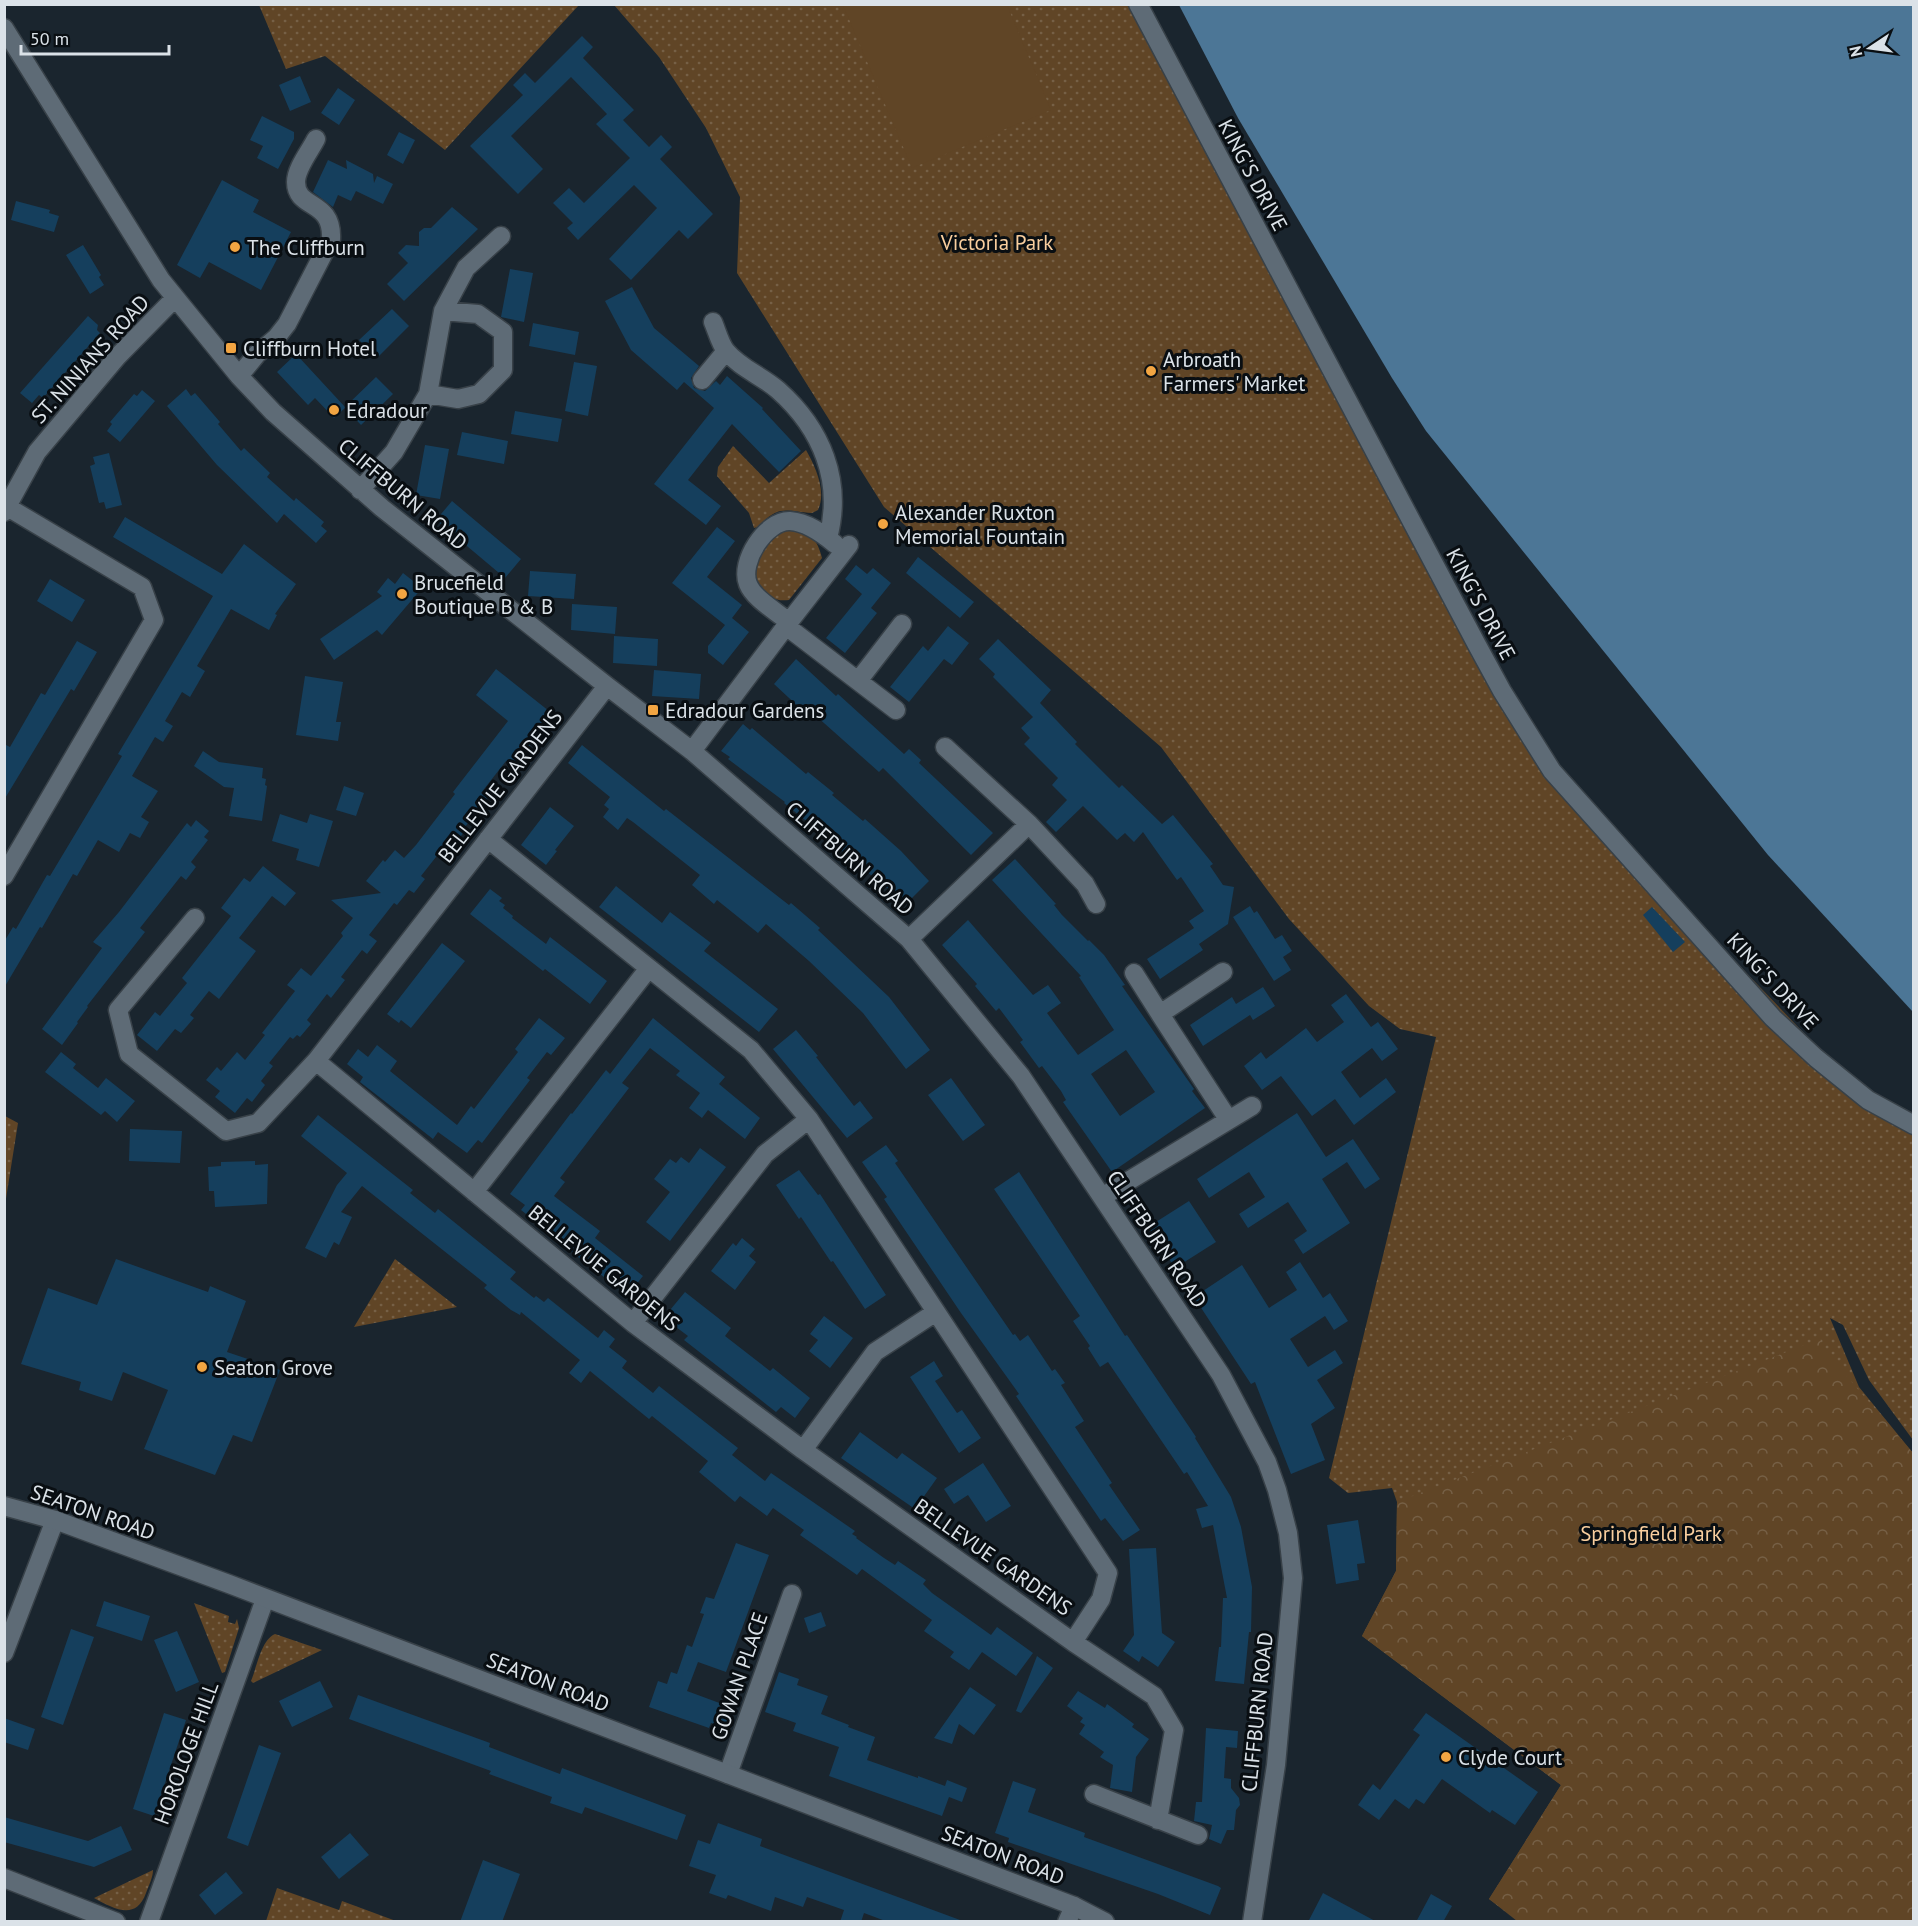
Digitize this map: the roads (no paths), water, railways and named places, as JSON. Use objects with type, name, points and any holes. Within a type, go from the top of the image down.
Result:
[{"type":"street","name":"KING'S DRIVE","points":[[1138,4],[1477,645],[1502,691],[1552,771],[1773,1018],[1816,1058],[1868,1100],[1914,1125]]},
{"type":"street","name":"CLIFFBURN ROAD","points":[[4,28],[160,280],[239,376],[273,412],[360,490],[692,751],[909,939],[1021,1076],[1221,1376],[1267,1462],[1277,1490],[1288,1533],[1293,1578],[1276,1765],[1252,1922]]},
{"type":"street","points":[[239,376],[287,324],[331,239],[329,220],[324,212],[304,200],[296,182],[316,139]]},
{"type":"street","points":[[360,490],[393,452],[428,394],[443,311],[466,268],[501,236]]},
{"type":"street","name":"ST. NINIANS ROAD","points":[[5,508],[37,452],[117,357],[174,299]]},
{"type":"street","points":[[428,394],[458,399],[479,394],[503,370],[503,332],[478,314],[443,311]]},
{"type":"street","points":[[713,322],[726,351],[778,390],[812,430],[823,450],[831,472],[834,498],[832,525],[828,538]]},
{"type":"street","points":[[702,380],[726,351]]},
{"type":"street","points":[[4,876],[154,620],[142,587],[5,508]]},
{"type":"street","points":[[692,751],[787,624],[846,548],[806,525],[789,521],[776,524],[766,531],[748,559],[746,572],[748,584],[754,594],[787,624],[896,710]]},
{"type":"street","points":[[858,681],[902,624]]},
{"type":"street","name":"BELLEVUE GARDENS","points":[[607,686],[316,1061],[633,1323],[803,1450],[1073,1642],[1154,1696],[1174,1730],[1158,1820]]},
{"type":"street","points":[[945,747],[1029,824],[1085,884],[1096,904]]},
{"type":"street","points":[[909,939],[1029,824]]},
{"type":"street","points":[[488,839],[751,1050],[809,1119],[1108,1573],[1101,1599],[1073,1642]]},
{"type":"street","points":[[195,918],[118,1010],[129,1054],[226,1131],[258,1123],[316,1061]]},
{"type":"street","points":[[474,1192],[649,968]]},
{"type":"street","points":[[1134,972],[1228,1119]]},
{"type":"street","points":[[1160,1014],[1223,972]]},
{"type":"street","points":[[1102,1197],[1251,1106]]},
{"type":"street","points":[[633,1323],[765,1154],[809,1119]]},
{"type":"street","points":[[803,1450],[875,1352],[936,1312]]},
{"type":"street","name":"SEATON ROAD","points":[[4,1506],[55,1520],[265,1599],[728,1774],[1071,1914],[1105,1922]]},
{"type":"street","points":[[4,1653],[55,1520]]},
{"type":"street","name":"GOWAN PLACE","points":[[728,1774],[792,1594]]},
{"type":"street","name":"HOROLOGE HILL","points":[[149,1922],[265,1599]]},
{"type":"street","points":[[1094,1794],[1198,1835]]},
{"type":"street","points":[[4,1878],[116,1922]]},
{"type":"water","points":[[1179,5],[1913,5],[1913,1012],[1768,855],[1426,431],[1392,378],[1238,118]]},
{"type":"place","name":"The Cliffburn","points":[[235,247]]},
{"type":"place","name":"Cliffburn Hotel","points":[[231,348]]},
{"type":"place","name":"Arbroath Farmers' Market","points":[[1151,371]]},
{"type":"place","name":"Edradour","points":[[334,410]]},
{"type":"place","name":"Alexander Ruxton Memorial Fountain","points":[[883,524]]},
{"type":"place","name":"Brucefield Boutique B & B","points":[[402,594]]},
{"type":"place","name":"Edradour Gardens","points":[[653,710]]},
{"type":"place","name":"Seaton Grove","points":[[202,1367]]},
{"type":"place","name":"Clyde Court","points":[[1446,1757]]},
{"type":"park label","name":"Victoria Park","points":[[997,242]]},
{"type":"park label","name":"Springfield Park","points":[[1651,1533]]}]
